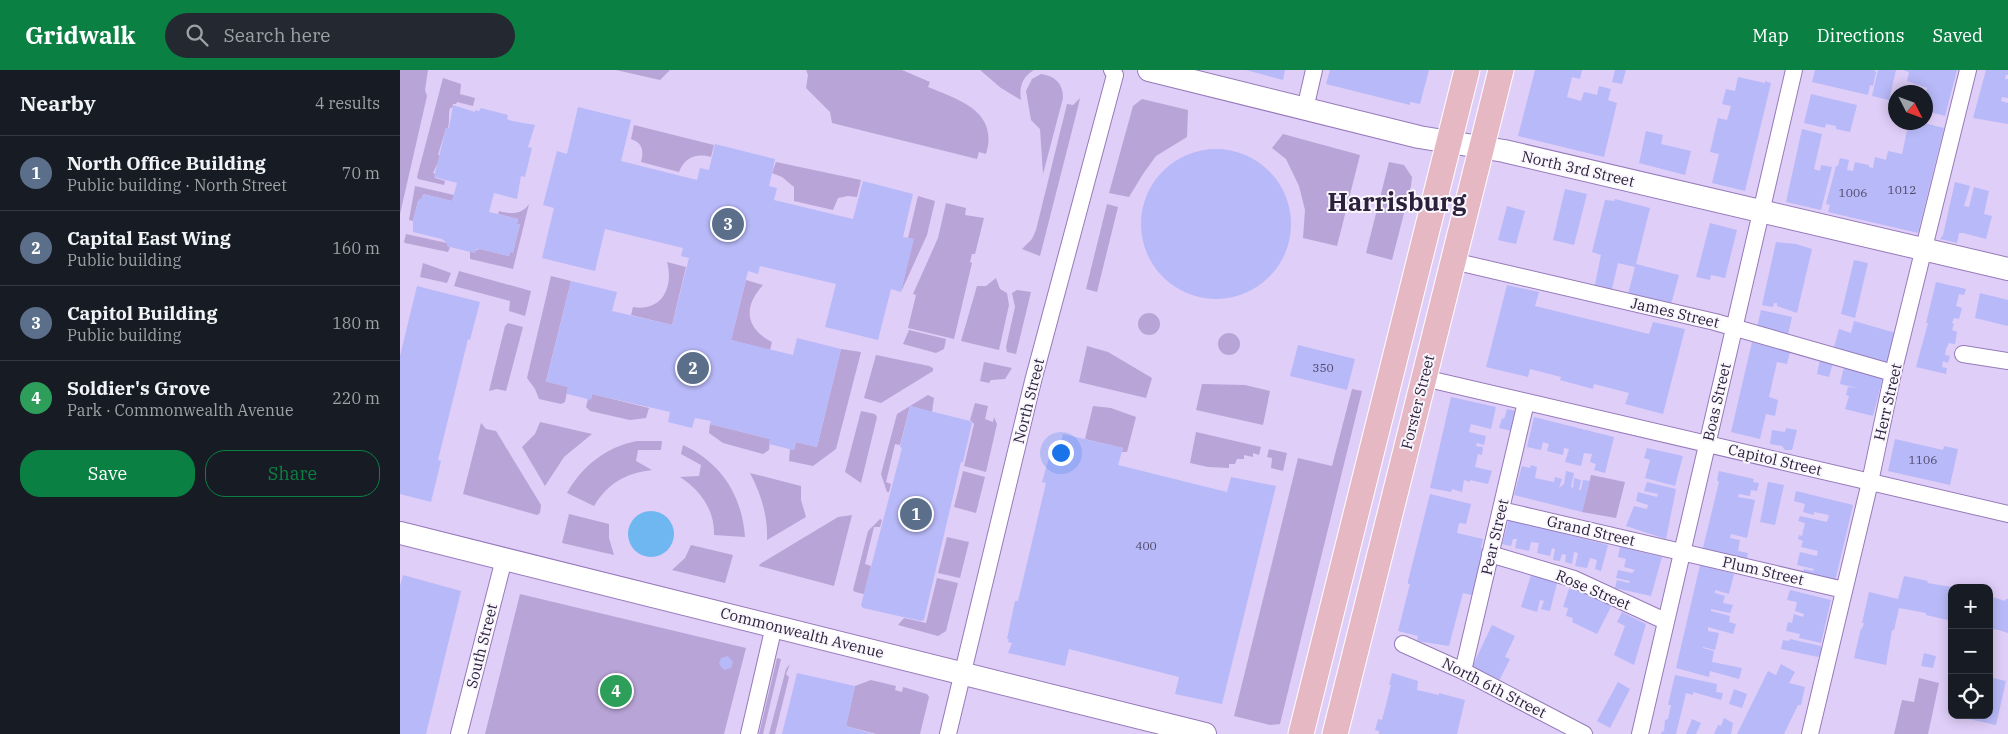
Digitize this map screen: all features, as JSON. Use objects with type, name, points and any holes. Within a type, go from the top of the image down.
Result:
[{"type":"main road","name":"North 3rd Street","points":[[1148,70],[1419,137],[1504,151],[2008,269]]},
{"type":"main road","points":[[1301,734],[1466,70]]},
{"type":"main road","name":"Forster Street","points":[[1335,734],[1501,70]]},
{"type":"main road","name":"Commonwealth Avenue","points":[[400,533],[1205,734]]},
{"type":"street","name":"North Street","points":[[948,734],[1033,381],[1116,75],[1112,70]]},
{"type":"street","points":[[1305,109],[1314,70]]},
{"type":"street","name":"Boas Street","points":[[1640,734],[1794,70]]},
{"type":"street","name":"Herr Street","points":[[1810,734],[1894,373],[1968,70]]},
{"type":"street","name":"James Street","points":[[1454,261],[1734,327],[1894,373]]},
{"type":"street","points":[[1963,354],[2008,361]]},
{"type":"street","name":"Capitol Street","points":[[1424,378],[2008,514]]},
{"type":"street","name":"Pear Street","points":[[1463,671],[1526,402]]},
{"type":"street","name":"Grand Street","points":[[1501,510],[1681,552]]},
{"type":"street","name":"Plum Street","points":[[1681,552],[1844,590]]},
{"type":"street","name":"Rose Street","points":[[1490,554],[1574,578],[1665,621]]},
{"type":"street","name":"South Street","points":[[459,734],[504,559]]},
{"type":"street","points":[[749,734],[774,626]]},
{"type":"street","name":"North 6th Street","points":[[1403,644],[1463,671],[1584,734]]},
{"type":"shaded area","points":[[400,70],[428,70],[425,90],[427,96],[400,214]]},
{"type":"shaded area","points":[[616,70],[670,70],[660,80]]},
{"type":"shaded area","points":[[806,70],[902,70],[930,82],[928,87],[974,109],[982,117],[987,127],[989,139],[986,154],[979,152],[977,159],[832,123],[830,112],[806,88],[808,75]]},
{"type":"shaded area","points":[[980,70],[1034,70],[1022,83],[1020,91],[1021,100],[1001,88]]},
{"type":"shaded area","points":[[1041,74],[1050,76],[1057,81],[1063,93],[1043,174],[1040,129],[1031,120],[1026,91],[1032,79]]},
{"type":"shaded area","points":[[443,78],[461,84],[460,94],[475,98],[473,106],[457,102],[450,108],[448,128],[446,128],[438,155],[441,156],[433,173],[435,178],[445,181],[444,185],[418,179],[417,177]]},
{"type":"shaded area","points":[[1080,98],[1040,256],[1022,249],[1032,239],[1036,230],[1067,104],[1073,105]]},
{"type":"shaded area","points":[[1142,99],[1188,110],[1187,137],[1156,156],[1129,197],[1109,193],[1133,106]]},
{"type":"shaded area","points":[[634,125],[714,145],[711,157],[692,157],[684,163],[679,172],[641,162],[642,148],[631,139]]},
{"type":"shaded area","points":[[1283,134],[1360,155],[1337,246],[1303,238],[1305,210],[1299,186],[1286,159],[1272,148]]},
{"type":"shaded area","points":[[776,162],[861,180],[857,197],[838,198],[833,210],[794,201],[794,187],[782,177],[772,173]]},
{"type":"shaded area","points":[[1389,162],[1404,165],[1412,177],[1392,260],[1366,253]]},
{"type":"shaded area","points":[[415,186],[454,195],[452,201],[423,194],[422,199],[418,201],[413,221],[409,220]]},
{"type":"shaded area","points":[[918,196],[935,201],[927,235],[901,292],[913,239],[908,238]]},
{"type":"shaded area","points":[[946,203],[966,208],[965,215],[984,218],[975,254],[972,254],[970,262],[972,263],[954,339],[908,328],[916,295],[913,294],[938,238]]},
{"type":"shaded area","points":[[529,204],[513,269],[470,259],[470,252],[480,249],[509,256],[510,252],[513,252],[520,224],[517,224],[518,219],[498,214],[499,211],[516,213],[526,208]]},
{"type":"shaded area","points":[[1107,204],[1118,207],[1097,292],[1086,289]]},
{"type":"shaded area","points":[[406,234],[447,243],[447,246],[450,247],[448,252],[405,243]]},
{"type":"shaded area","points":[[667,262],[686,267],[672,325],[631,315],[633,307],[643,308],[652,306],[663,296],[669,280]]},
{"type":"shaded area","points":[[423,263],[451,273],[447,283],[420,277]]},
{"type":"shaded area","points":[[459,271],[531,291],[525,316],[509,311],[510,301],[454,286]]},
{"type":"shaded area","points":[[551,276],[571,281],[546,381],[568,387],[565,402],[561,404],[539,399],[527,378]]},
{"type":"shaded area","points":[[996,278],[1000,289],[1007,293],[1009,305],[999,350],[961,341],[977,286],[986,286]]},
{"type":"shaded area","points":[[746,280],[763,285],[752,301],[750,316],[756,330],[772,342],[770,350],[731,340]]},
{"type":"shaded area","points":[[1017,290],[1031,292],[1016,354],[1007,352],[1006,347],[1015,307],[1012,293]]},
{"type":"shaded area","points":[[1149,313],[1157,316],[1160,324],[1157,332],[1149,335],[1141,332],[1138,324],[1141,316]]},
{"type":"shaded area","points":[[508,323],[523,327],[506,391],[497,389],[489,391],[505,326]]},
{"type":"shaded area","points":[[909,330],[946,339],[944,349],[936,353],[903,344]]},
{"type":"shaded area","points":[[1229,333],[1237,336],[1240,344],[1237,352],[1229,355],[1221,352],[1218,344],[1221,336]]},
{"type":"shaded area","points":[[1087,346],[1108,352],[1152,378],[1146,398],[1079,382]]},
{"type":"shaded area","points":[[841,349],[861,352],[836,449],[813,466],[789,461],[790,449],[794,450],[796,442],[817,447]]},
{"type":"shaded area","points":[[876,355],[929,366],[933,368],[933,371],[881,403],[864,398]]},
{"type":"shaded area","points":[[984,362],[1012,368],[1005,379],[991,380],[989,383],[980,381]]},
{"type":"shaded area","points":[[1202,384],[1245,385],[1270,391],[1263,425],[1196,410]]},
{"type":"shaded area","points":[[1352,389],[1362,391],[1280,724],[1270,725],[1234,716],[1298,458],[1332,466]]},
{"type":"shaded area","points":[[592,394],[649,408],[646,418],[630,420],[590,411],[586,407],[588,399],[591,399]]},
{"type":"shaded area","points":[[928,395],[934,398],[932,412],[910,406]]},
{"type":"shaded area","points":[[975,403],[988,406],[985,419],[993,422],[994,417],[997,424],[986,472],[964,466],[974,424],[970,420]]},
{"type":"shaded area","points":[[910,406],[900,445],[895,444],[886,482],[891,484],[889,492],[887,492],[881,474],[897,414]]},
{"type":"shaded area","points":[[1093,406],[1111,408],[1136,417],[1127,452],[1122,452],[1123,448],[1085,439]]},
{"type":"shaded area","points":[[861,411],[875,414],[877,417],[861,483],[845,472]]},
{"type":"shaded area","points":[[540,422],[592,434],[564,457],[545,486],[522,447],[535,434]]},
{"type":"shaded area","points":[[481,423],[486,429],[496,431],[541,505],[540,513],[537,515],[463,494]]},
{"type":"shaded area","points":[[710,424],[770,439],[769,450],[763,454],[723,443],[709,433]]},
{"type":"shaded area","points":[[1196,432],[1261,447],[1259,455],[1253,453],[1253,457],[1244,455],[1244,459],[1237,459],[1235,464],[1229,464],[1229,468],[1208,467],[1190,463]]},
{"type":"shaded area","points":[[637,441],[662,441],[661,450],[638,450],[636,461],[652,470],[643,471],[619,480],[605,491],[594,506],[567,493],[580,474],[596,459],[615,448]]},
{"type":"shaded area","points":[[683,445],[709,461],[728,482],[740,508],[745,537],[714,535],[712,517],[705,502],[694,488],[680,477],[699,476],[701,465],[681,454]]},
{"type":"shaded area","points":[[1269,449],[1287,453],[1283,471],[1271,468],[1272,458],[1267,457]]},
{"type":"shaded area","points":[[963,471],[985,477],[976,513],[954,507]]},
{"type":"shaded area","points":[[750,473],[801,486],[801,500],[806,517],[767,540],[763,505]]},
{"type":"shaded area","points":[[1591,475],[1625,482],[1616,518],[1582,512]]},
{"type":"shaded area","points":[[569,514],[609,524],[609,538],[614,555],[562,543]]},
{"type":"shaded area","points":[[852,515],[834,586],[759,566],[838,517]]},
{"type":"shaded area","points":[[880,519],[882,520],[880,527],[874,527],[865,564],[871,566],[864,594],[855,592],[853,590],[868,531]]},
{"type":"shaded area","points":[[947,537],[969,542],[960,578],[938,573]]},
{"type":"shaded area","points":[[691,545],[733,555],[725,583],[672,570],[685,558]]},
{"type":"shaded area","points":[[937,578],[958,583],[946,631],[938,636],[898,625],[904,618],[926,623]]},
{"type":"shaded area","points":[[520,594],[746,648],[724,734],[485,734]]},
{"type":"shaded area","points":[[777,658],[781,659],[763,734],[759,734]]},
{"type":"shaded area","points":[[790,664],[786,674],[789,677],[775,734],[769,734],[786,669]]},
{"type":"shaded area","points":[[1919,678],[1939,683],[1928,734],[1894,734],[1902,700],[1914,702]]},
{"type":"shaded area","points":[[871,680],[896,686],[895,690],[902,692],[903,687],[927,694],[929,697],[920,734],[876,734],[846,726],[855,686]]},
{"type":"water","points":[[656,511],[668,517],[673,525],[673,543],[668,551],[660,556],[646,557],[634,551],[629,543],[628,529],[634,517],[642,512]]},
{"type":"building","points":[[1246,70],[1285,70],[1283,80]]},
{"type":"building","points":[[1330,70],[1429,70],[1420,104],[1410,102],[1410,105],[1326,84]]},
{"type":"building","points":[[1535,70],[1582,70],[1580,79],[1572,77],[1567,97],[1581,101],[1584,92],[1597,95],[1599,86],[1611,89],[1608,100],[1617,103],[1604,157],[1518,136]]},
{"type":"building","points":[[1615,70],[1626,70],[1622,84],[1612,82]]},
{"type":"building","points":[[1815,70],[1874,70],[1876,72],[1873,86],[1870,85],[1868,95],[1812,82]]},
{"type":"building","points":[[1878,70],[1896,70],[1892,85],[1888,85],[1888,100],[1872,96]]},
{"type":"building","points":[[1903,70],[1957,70],[1945,116],[1933,113],[1933,85],[1918,85],[1907,81],[1909,72]]},
{"type":"building","points":[[1986,70],[2008,70],[2008,75],[2006,75],[2005,79],[2008,79],[2008,98],[2002,97],[2001,101],[2008,103],[2008,124],[1973,118]]},
{"type":"building","points":[[1738,77],[1771,83],[1745,191],[1712,183],[1719,154],[1710,152],[1718,118],[1727,120],[1731,106],[1722,104],[1726,89],[1735,91]]},
{"type":"building","points":[[1811,94],[1857,105],[1850,132],[1836,129],[1836,126],[1826,124],[1825,128],[1804,123]]},
{"type":"building","points":[[453,105],[475,112],[475,110],[479,111],[481,108],[508,115],[507,119],[512,121],[535,125],[528,147],[532,148],[525,177],[521,176],[517,199],[494,193],[489,212],[518,219],[517,224],[520,224],[513,253],[510,252],[509,256],[480,249],[476,249],[475,253],[450,247],[442,239],[413,232],[413,221],[418,201],[420,198],[422,199],[423,194],[452,201],[457,183],[434,177],[446,128],[449,128]]},
{"type":"building","points":[[578,107],[631,120],[621,161],[697,180],[700,168],[709,170],[715,144],[775,159],[769,186],[777,188],[774,200],[853,219],[863,181],[913,194],[903,237],[914,239],[901,292],[891,289],[878,340],[825,327],[836,284],[760,266],[758,274],[748,271],[731,340],[793,355],[797,338],[841,349],[817,447],[796,442],[793,450],[769,444],[770,439],[710,424],[711,421],[695,418],[692,428],[668,422],[670,412],[592,394],[591,400],[566,394],[568,387],[546,382],[571,281],[617,292],[612,311],[672,325],[689,258],[681,256],[683,248],[605,229],[595,271],[542,258],[554,208],[543,205],[557,151],[567,154]]},
{"type":"building","points":[[1933,125],[1944,128],[1918,233],[1828,212],[1830,205],[1826,204],[1840,158],[1849,160],[1847,170],[1853,171],[1855,162],[1869,165],[1869,167],[1873,168],[1875,157],[1886,160],[1888,151],[1902,154],[1907,130],[1933,130]]},
{"type":"building","points":[[1802,129],[1822,134],[1814,169],[1820,171],[1821,165],[1832,167],[1821,210],[1786,202]]},
{"type":"building","points":[[1646,131],[1663,135],[1661,144],[1691,151],[1685,175],[1639,163]]},
{"type":"building","points":[[1216,149],[1245,155],[1269,171],[1285,195],[1291,224],[1285,253],[1269,277],[1245,293],[1216,299],[1187,293],[1163,277],[1147,253],[1141,224],[1147,195],[1163,171],[1187,155]]},
{"type":"building","points":[[1955,182],[1970,186],[1964,206],[1969,207],[1974,187],[1989,191],[1984,214],[1992,216],[1986,239],[1959,233],[1957,243],[1940,239],[1943,235]]},
{"type":"building","points":[[1565,189],[1587,194],[1574,245],[1553,240]]},
{"type":"building","points":[[1615,199],[1650,208],[1636,264],[1679,275],[1670,308],[1627,298],[1635,267],[1618,263],[1611,293],[1594,289],[1601,255],[1592,252],[1605,200],[1614,201]]},
{"type":"building","points":[[1507,206],[1525,211],[1516,244],[1498,240]]},
{"type":"building","points":[[1710,223],[1737,230],[1725,278],[1711,275],[1710,280],[1696,277]]},
{"type":"building","points":[[1776,242],[1796,244],[1812,249],[1797,313],[1777,306],[1777,303],[1774,303],[1773,307],[1762,305]]},
{"type":"building","points":[[1854,260],[1868,263],[1855,318],[1841,314]]},
{"type":"building","points":[[1936,282],[1966,289],[1964,295],[1959,294],[1956,306],[1962,308],[1959,319],[1954,318],[1952,323],[1954,324],[1952,330],[1957,332],[1955,344],[1949,343],[1945,355],[1950,356],[1948,363],[1943,361],[1942,367],[1947,368],[1946,374],[1916,367],[1928,323],[1926,323]]},
{"type":"building","points":[[1507,285],[1539,292],[1535,306],[1649,334],[1653,322],[1685,329],[1663,414],[1625,404],[1629,393],[1594,384],[1593,389],[1560,380],[1561,377],[1530,369],[1528,377],[1486,367]]},
{"type":"building","points":[[417,286],[480,302],[470,340],[468,339],[438,460],[441,461],[431,502],[400,494],[400,356]]},
{"type":"building","points":[[1980,293],[2008,300],[2008,326],[1975,318]]},
{"type":"building","points":[[1761,310],[1792,317],[1787,339],[1756,332]]},
{"type":"building","points":[[1854,321],[1896,333],[1887,366],[1833,351],[1839,329],[1851,333]]},
{"type":"building","points":[[1752,342],[1790,352],[1787,364],[1777,362],[1769,397],[1778,400],[1775,416],[1766,414],[1760,439],[1731,432]]},
{"type":"building","points":[[1298,345],[1355,359],[1347,390],[1290,376]]},
{"type":"building","points":[[1820,360],[1833,363],[1829,377],[1817,374]]},
{"type":"building","points":[[1844,367],[1883,377],[1873,416],[1845,409],[1849,396],[1846,395],[1848,387],[1857,388],[1840,384]]},
{"type":"building","points":[[1451,397],[1496,407],[1491,429],[1471,424],[1469,432],[1486,436],[1484,445],[1477,443],[1476,446],[1483,447],[1482,455],[1478,454],[1475,467],[1492,471],[1488,484],[1464,480],[1462,492],[1452,489],[1451,492],[1430,488]]},
{"type":"building","points":[[910,406],[972,423],[924,620],[921,621],[863,608],[861,605],[902,448],[900,447]]},
{"type":"building","points":[[1507,409],[1521,412],[1516,432],[1499,428]]},
{"type":"building","points":[[1534,417],[1614,437],[1605,473],[1594,470],[1596,464],[1590,462],[1592,454],[1584,453],[1581,466],[1565,462],[1569,449],[1564,448],[1563,455],[1547,451],[1549,444],[1543,442],[1541,450],[1527,447]]},
{"type":"building","points":[[1786,428],[1797,430],[1792,450],[1785,450],[1782,446],[1770,444],[1772,430],[1785,432]]},
{"type":"building","points":[[1063,434],[1123,448],[1118,465],[1227,492],[1231,477],[1276,486],[1222,704],[1175,694],[1179,677],[1069,649],[1065,666],[1008,653],[1012,643],[1008,642],[1009,639],[1007,639],[1015,601],[1018,601],[1046,483],[1042,482],[1053,444],[1056,445],[1056,442],[1061,443]]},
{"type":"building","points":[[1895,439],[1943,450],[1944,446],[1958,449],[1950,485],[1888,471]]},
{"type":"building","points":[[1647,448],[1683,456],[1675,486],[1645,478],[1650,460],[1644,458]]},
{"type":"building","points":[[1531,465],[1537,467],[1535,478],[1554,482],[1555,477],[1562,479],[1559,488],[1564,484],[1566,471],[1574,473],[1571,487],[1573,488],[1574,478],[1581,480],[1579,490],[1581,490],[1583,480],[1590,481],[1582,512],[1514,495],[1522,466],[1530,468]]},
{"type":"building","points":[[1719,471],[1754,479],[1753,482],[1759,483],[1757,491],[1751,490],[1750,496],[1739,494],[1738,497],[1755,500],[1747,538],[1731,534],[1730,538],[1740,540],[1738,551],[1748,553],[1746,563],[1702,552],[1719,482],[1717,480]]},
{"type":"building","points":[[1647,482],[1676,489],[1666,539],[1626,526],[1634,506],[1647,509],[1648,505],[1636,501],[1638,492],[1657,497],[1658,494],[1644,491]]},
{"type":"building","points":[[1768,482],[1784,485],[1775,525],[1760,522]]},
{"type":"building","points":[[1796,491],[1853,505],[1834,586],[1802,579],[1804,569],[1813,571],[1814,569],[1797,565],[1800,552],[1817,556],[1818,551],[1801,547],[1803,541],[1798,539],[1799,535],[1802,536],[1805,523],[1798,521],[1800,516],[1827,522],[1829,515],[1814,512],[1814,515],[1803,512],[1805,504],[1794,501]]},
{"type":"building","points":[[1430,494],[1471,504],[1466,524],[1459,523],[1457,533],[1483,539],[1481,548],[1484,548],[1475,583],[1478,584],[1475,596],[1463,593],[1449,646],[1417,641],[1418,636],[1398,631],[1410,584],[1408,584],[1408,581]]},
{"type":"building","points":[[1509,519],[1608,545],[1601,571],[1595,569],[1597,560],[1590,558],[1587,568],[1575,566],[1578,553],[1574,552],[1572,564],[1565,562],[1566,555],[1562,554],[1560,561],[1553,560],[1555,549],[1552,548],[1550,556],[1537,553],[1539,543],[1531,542],[1529,551],[1515,548],[1517,539],[1513,539],[1511,546],[1502,544]]},
{"type":"building","points":[[1620,547],[1662,557],[1651,596],[1615,588],[1617,580],[1629,583],[1630,581],[1616,578],[1618,570],[1632,573],[1635,570],[1624,567],[1626,559],[1618,557]]},
{"type":"building","points":[[1700,565],[1734,574],[1729,594],[1715,590],[1715,593],[1725,596],[1723,603],[1733,605],[1730,613],[1711,609],[1711,611],[1730,616],[1729,622],[1736,624],[1733,634],[1708,627],[1708,631],[1719,633],[1715,650],[1703,648],[1714,651],[1712,662],[1742,668],[1739,679],[1710,671],[1709,677],[1676,668]]},
{"type":"building","points":[[403,575],[461,591],[426,734],[400,734],[400,586]]},
{"type":"building","points":[[1531,575],[1557,583],[1550,611],[1541,609],[1544,601],[1540,600],[1537,612],[1521,607]]},
{"type":"building","points":[[1904,576],[1928,581],[1927,583],[1948,586],[1948,620],[1926,615],[1926,613],[1899,608],[1894,630],[1892,630],[1886,665],[1854,658],[1861,628],[1864,623],[1862,623],[1869,592],[1898,599]]},
{"type":"building","points":[[1569,589],[1580,591],[1581,589],[1612,605],[1597,634],[1572,622],[1573,618],[1566,616],[1568,608],[1563,607]]},
{"type":"building","points":[[1790,590],[1831,600],[1821,643],[1799,638],[1800,634],[1786,631],[1788,622],[1792,623],[1794,614],[1803,617],[1804,614],[1795,611],[1797,602],[1787,600]]},
{"type":"building","points":[[1993,597],[2005,601],[2008,599],[2008,633],[1993,629]]},
{"type":"building","points":[[1622,612],[1646,624],[1634,665],[1614,655],[1625,626],[1617,622]]},
{"type":"building","points":[[1492,625],[1515,636],[1505,657],[1510,659],[1499,681],[1472,667]]},
{"type":"building","points":[[1790,639],[1821,646],[1821,654],[1818,657],[1781,649],[1783,640],[1789,641]]},
{"type":"building","points":[[1924,653],[1936,656],[1933,668],[1921,666]]},
{"type":"building","points":[[728,656],[733,662],[731,668],[724,670],[719,664],[721,658]]},
{"type":"building","points":[[1781,664],[1795,672],[1789,683],[1805,687],[1801,705],[1798,705],[1784,734],[1737,734],[1768,671],[1776,675]]},
{"type":"building","points":[[797,673],[855,686],[846,726],[873,734],[782,734]]},
{"type":"building","points":[[1392,673],[1418,681],[1417,690],[1439,695],[1439,693],[1465,700],[1457,734],[1379,734],[1379,731],[1375,730],[1378,719],[1382,720],[1391,685],[1389,685]]},
{"type":"building","points":[[1675,675],[1717,684],[1716,692],[1723,693],[1721,700],[1693,692],[1693,695],[1686,693],[1676,734],[1661,734],[1662,731],[1664,732],[1665,720],[1668,719],[1671,705],[1668,705]]},
{"type":"building","points":[[1993,678],[2006,681],[1996,725],[1969,719],[1993,719]]},
{"type":"building","points":[[1618,682],[1630,689],[1610,728],[1597,721]]},
{"type":"building","points":[[1734,689],[1747,694],[1742,708],[1729,704]]},
{"type":"building","points":[[1724,718],[1733,723],[1731,734],[1714,734],[1718,725],[1721,726]]},
{"type":"building","points":[[1692,719],[1701,723],[1696,734],[1686,734]]},
{"type":"place","name":"Capitol Building","points":[[728,224]]},
{"type":"place","name":"Capital East Wing","points":[[693,368]]},
{"type":"place","name":"North Office Building","points":[[916,514]]},
{"type":"place","name":"Soldier's Grove","points":[[616,691]]},
{"type":"district","name":"Harrisburg","points":[[1397,202]]}]
